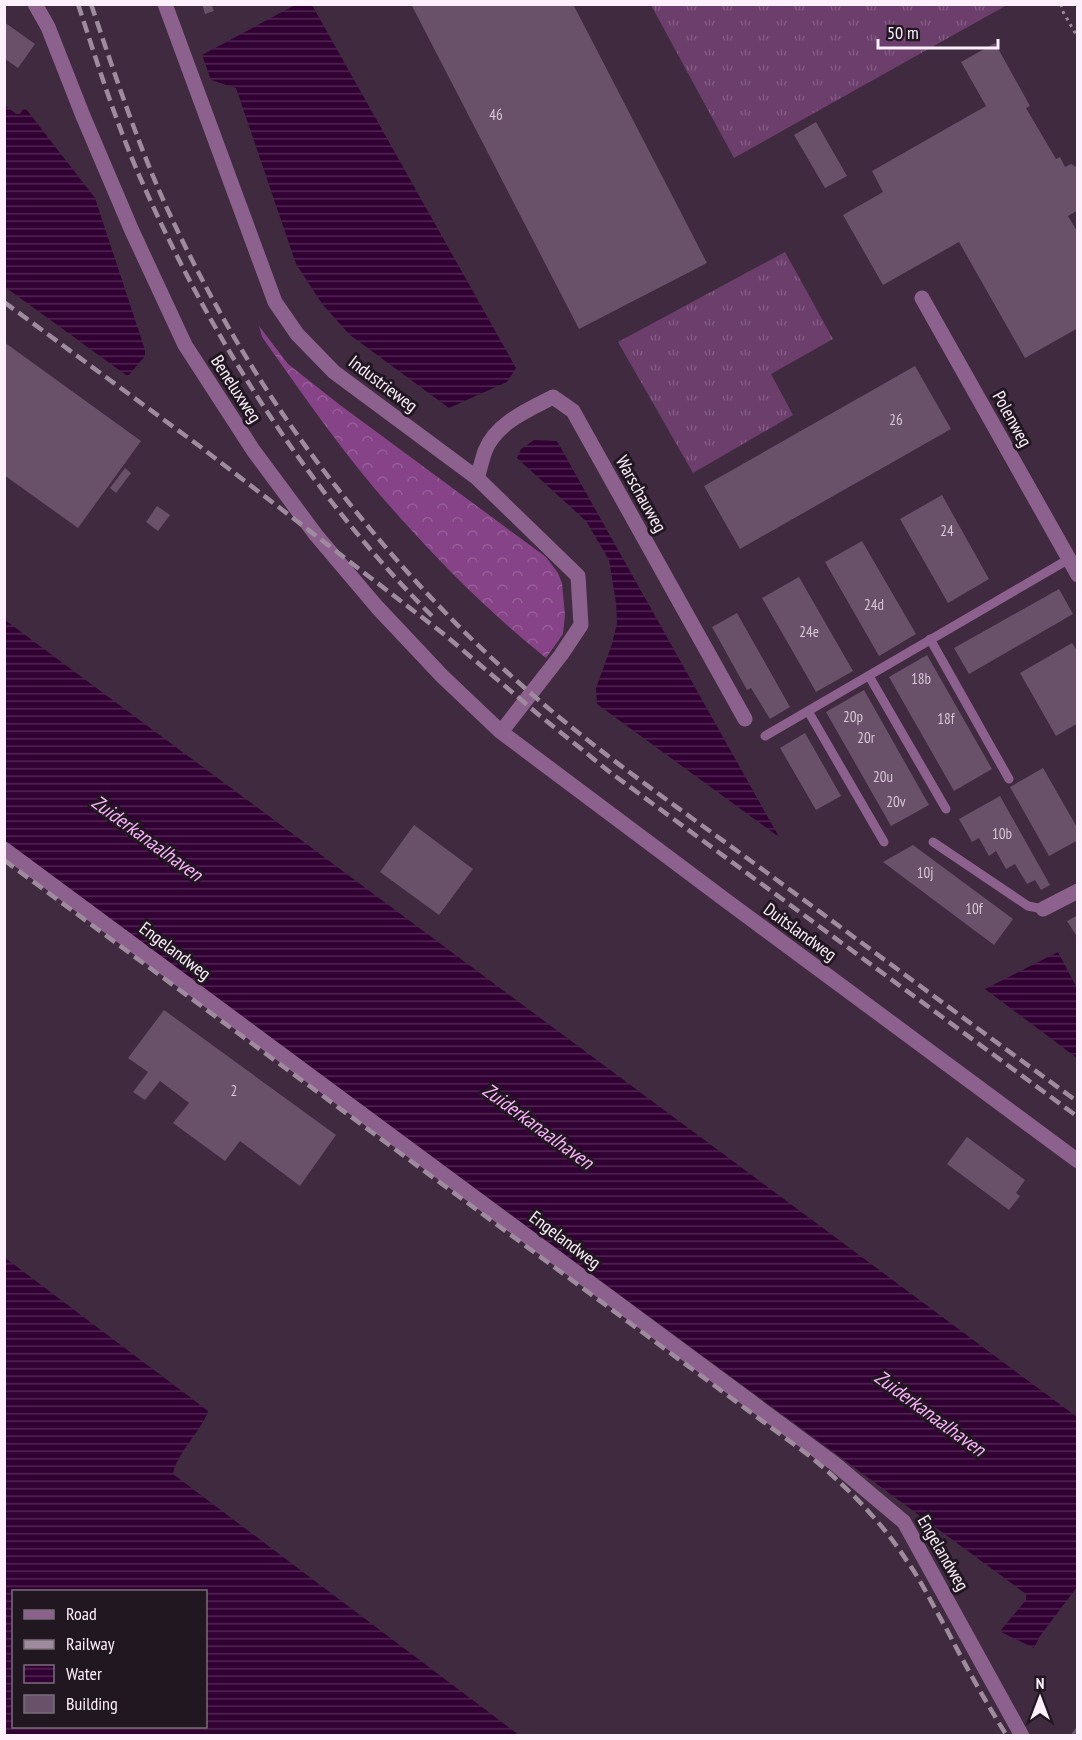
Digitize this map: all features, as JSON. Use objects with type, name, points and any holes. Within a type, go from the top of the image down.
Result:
[{"type":"street","name":"Beneluxweg","points":[[35,4],[48,27],[132,231],[185,345],[253,450],[316,535],[385,615],[442,676],[501,732]]},
{"type":"street","name":"Industrieweg","points":[[165,4],[275,302],[297,334],[334,372],[477,478],[578,576],[581,625],[561,655],[501,732]]},
{"type":"street","name":"Polenweg","points":[[922,298],[1077,575]]},
{"type":"street","name":"Warschauweg","points":[[477,478],[486,449],[497,433],[517,415],[553,398],[573,411],[745,718]]},
{"type":"street","name":"Duitslandweg","points":[[501,732],[1077,1161]]},
{"type":"street","name":"Engelandweg","points":[[4,849],[816,1450],[904,1521],[1022,1736]]},
{"type":"street","points":[[1043,909],[1077,891]]},
{"type":"lane","points":[[765,736],[1069,559]]},
{"type":"lane","points":[[930,639],[1009,779]]},
{"type":"lane","points":[[869,676],[946,809]]},
{"type":"lane","points":[[808,711],[884,842]]},
{"type":"lane","points":[[933,842],[1028,906],[1043,909]]},
{"type":"path","points":[[1061,4],[1077,38]]},
{"type":"green space","points":[[651,5],[1007,5],[734,158]]},
{"type":"green space","points":[[785,252],[833,339],[771,374],[793,415],[693,473],[618,342]]},
{"type":"green space","points":[[259,326],[288,364],[546,557],[558,573],[562,583],[565,615],[563,634],[546,658],[467,588],[430,551],[377,491],[294,382],[262,337]]},
{"type":"water","points":[[297,4],[312,5],[516,368],[507,382],[449,408],[350,335],[323,305],[296,264],[236,88],[211,80],[202,55]]},
{"type":"water","points":[[5,105],[16,114],[26,109],[95,198],[145,350],[145,356],[129,375],[5,287]]},
{"type":"water","points":[[534,440],[557,441],[779,837],[597,704],[596,688],[617,623],[609,560],[586,521],[517,458],[521,449]]},
{"type":"water","name":"Zuiderkanaalhaven","points":[[5,620],[1077,1417],[1077,1587],[1040,1636],[1034,1648],[1001,1632],[1026,1600],[1026,1594],[5,842]]},
{"type":"water","points":[[1058,952],[1077,988],[1077,1058],[985,989]]},
{"type":"water","points":[[4,1257],[207,1410],[204,1420],[179,1459],[173,1474],[519,1735],[5,1735]]},
{"type":"building","points":[[202,4],[211,4],[214,11],[205,14]]},
{"type":"building","points":[[411,4],[573,4],[707,263],[579,329]]},
{"type":"building","points":[[4,22],[35,44],[18,68],[4,58]]},
{"type":"building","points":[[995,43],[1030,106],[1026,108],[1056,159],[1060,157],[1065,167],[1071,164],[1078,168],[1078,210],[1068,216],[1078,233],[1078,328],[1025,358],[959,242],[883,285],[843,215],[883,192],[872,171],[986,106],[961,62]]},
{"type":"building","points":[[816,122],[847,176],[825,188],[794,135]]},
{"type":"building","points":[[4,342],[141,441],[78,528],[4,475]]},
{"type":"building","points":[[915,366],[951,429],[740,549],[704,486]]},
{"type":"building","points":[[125,468],[131,473],[116,493],[110,488]]},
{"type":"building","points":[[942,495],[989,579],[948,603],[900,519]]},
{"type":"building","points":[[157,506],[170,515],[158,531],[146,522]]},
{"type":"building","points":[[862,541],[916,634],[879,656],[825,562]]},
{"type":"building","points":[[799,577],[853,671],[816,692],[762,598]]},
{"type":"building","points":[[1059,589],[1073,614],[969,674],[954,648]]},
{"type":"building","points":[[737,613],[790,707],[770,719],[751,688],[747,690],[712,627]]},
{"type":"building","points":[[1072,643],[1078,652],[1078,723],[1056,736],[1020,673]]},
{"type":"building","points":[[927,655],[992,769],[954,791],[889,677]]},
{"type":"building","points":[[864,690],[929,805],[891,826],[826,712]]},
{"type":"building","points":[[805,733],[841,796],[816,810],[780,748]]},
{"type":"building","points":[[1043,768],[1078,829],[1078,840],[1049,856],[1010,787]]},
{"type":"building","points":[[1000,796],[1050,885],[1041,890],[1035,880],[1027,884],[1015,864],[1006,869],[996,851],[989,856],[979,838],[972,842],[959,819]]},
{"type":"building","points":[[414,825],[473,869],[439,915],[380,872]]},
{"type":"building","points":[[913,845],[1013,919],[994,945],[883,862]]},
{"type":"building","points":[[1078,915],[1078,938],[1067,921]]},
{"type":"building","points":[[164,1010],[336,1135],[300,1186],[240,1141],[225,1161],[173,1123],[189,1103],[160,1081],[145,1100],[133,1092],[148,1072],[128,1058]]},
{"type":"building","points":[[967,1137],[1025,1180],[1016,1193],[1020,1196],[1009,1210],[947,1164]]},
{"type":"building","points":[[1078,1725],[1078,1736],[1070,1736]]},
{"type":"railway","points":[[78,4],[114,112],[139,175],[166,235],[230,353],[266,410],[346,520],[434,618]]},
{"type":"railway","points":[[91,4],[154,180],[199,274],[237,342],[301,440],[345,498],[411,576],[483,650],[570,726],[1078,1102]]},
{"type":"railway","points":[[4,302],[198,445],[445,635],[611,773],[1078,1117]]},
{"type":"railway","points":[[4,860],[825,1469],[851,1493],[897,1546],[923,1586],[975,1683],[1007,1736]]}]
